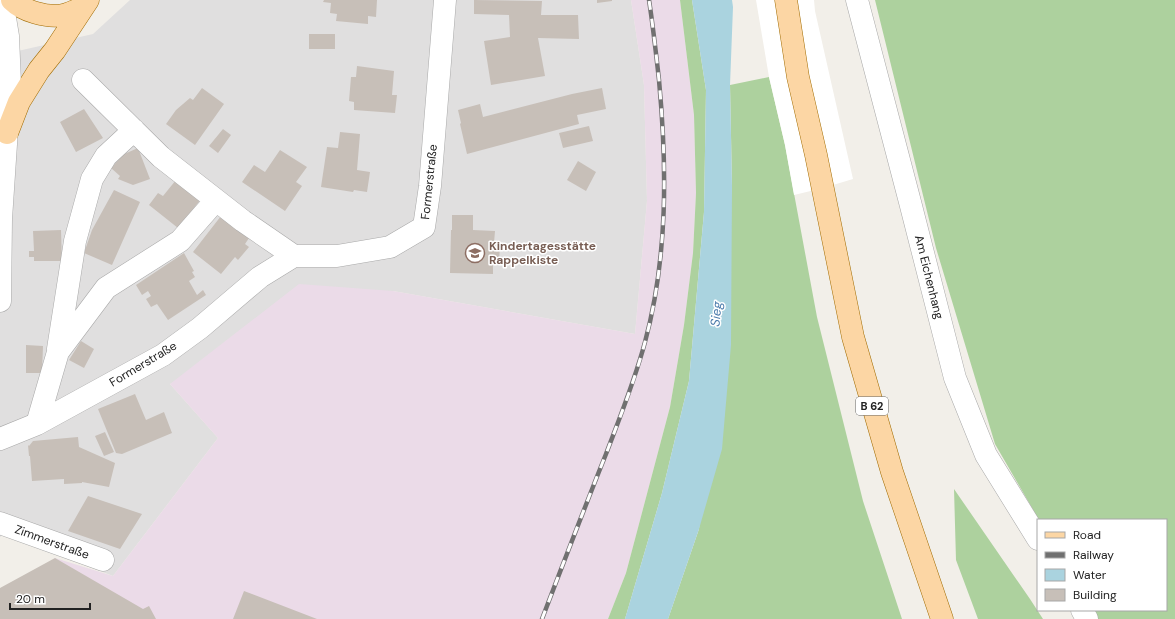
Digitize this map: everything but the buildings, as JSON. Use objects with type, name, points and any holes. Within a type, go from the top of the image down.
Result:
[{"type":"main road","points":[[12,0],[18,6],[45,15],[63,15],[86,4]]},
{"type":"main road","name":"B 62","points":[[786,0],[798,77],[823,188],[853,337],[892,472],[942,619]]},
{"type":"main road","points":[[7,133],[20,102],[39,70],[55,50],[86,4]]},
{"type":"street","points":[[0,300],[1,219],[10,84],[8,36],[2,0]]},
{"type":"street","name":"Formerstraße","points":[[0,440],[38,424],[163,356],[200,328],[260,277],[294,256],[337,256],[390,247],[424,227],[430,186],[445,0]]},
{"type":"street","name":"Am Eichenhang","points":[[857,0],[955,378],[986,455],[1037,537]]},
{"type":"street","points":[[83,80],[161,156],[216,200],[294,256]]},
{"type":"street","points":[[38,424],[58,352],[75,241],[92,179],[106,156],[134,130]]},
{"type":"street","points":[[58,352],[106,288],[180,241],[216,200]]},
{"type":"street","name":"Zimmerstraße","points":[[0,523],[103,560]]},
{"type":"shaded area","points":[[130,0],[631,0],[644,85],[647,201],[635,334],[393,291],[170,384],[218,438],[113,576],[4,534],[0,537],[0,55],[93,34]]},
{"type":"shaded area","points":[[631,0],[680,0],[694,115],[696,193],[693,253],[684,325],[670,407],[626,573],[608,619],[0,619],[55,558],[113,576],[218,438],[170,384],[299,284],[393,291],[635,334],[647,201],[644,85]]},
{"type":"green space","points":[[680,0],[692,0],[706,90],[704,212],[689,381],[662,493],[625,619],[608,619],[626,573],[670,407],[684,325],[693,253],[696,193],[694,115]]},
{"type":"green space","points":[[875,0],[1175,0],[1175,619],[1098,619],[1093,611],[1167,611],[1167,519],[1038,519],[995,444],[936,248]]},
{"type":"green space","points":[[769,77],[785,145],[817,317],[863,501],[902,619],[668,619],[699,529],[732,186],[730,85]]},
{"type":"green space","points":[[954,489],[1043,619],[978,619],[956,560]]},
{"type":"water","name":"Sieg","points":[[692,0],[732,0],[733,7],[730,85],[732,186],[731,345],[722,449],[699,529],[668,619],[625,619],[662,493],[689,381],[704,212],[706,90]]},
{"type":"pier","points":[[756,0],[814,0],[815,11],[853,179],[794,195],[785,145],[769,77]]},
{"type":"railway","points":[[542,619],[627,398],[637,370],[653,310],[662,245],[664,179],[662,113],[649,0]]},
{"type":"place","name":"Kindertagesstätte Rappelkiste","points":[[475,253]]}]
